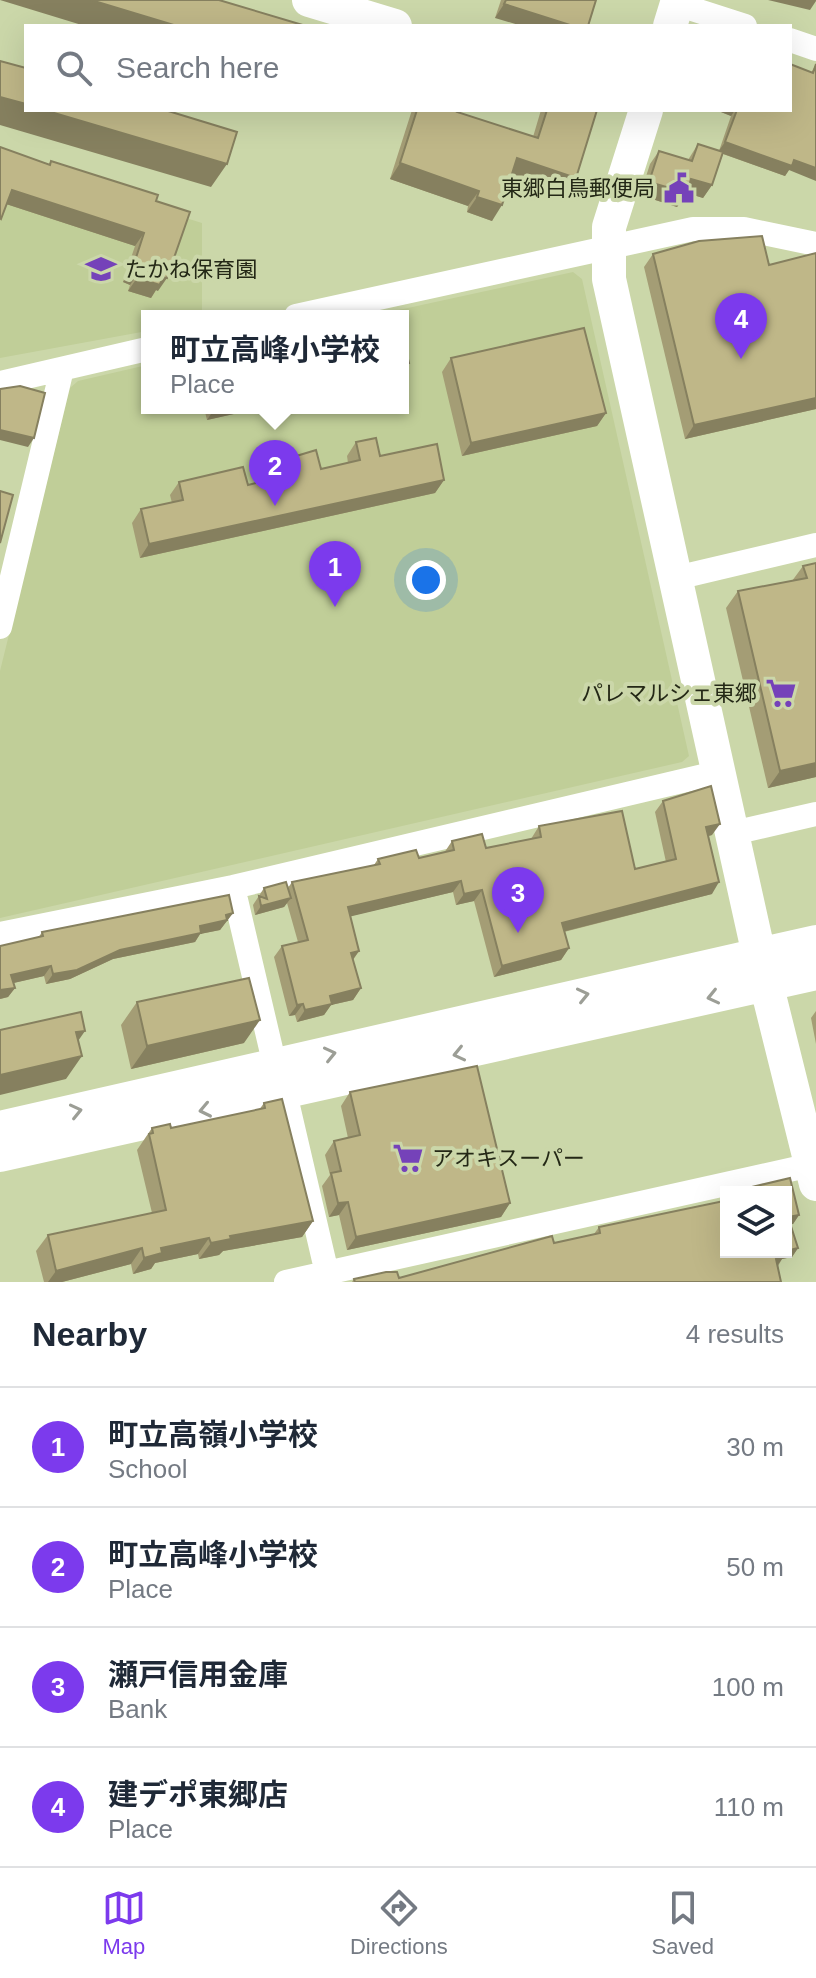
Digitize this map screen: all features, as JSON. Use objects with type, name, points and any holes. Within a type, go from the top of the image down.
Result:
[{"type":"street","points":[[309,0],[388,24]]},
{"type":"street","points":[[675,10],[736,24]]},
{"type":"street","points":[[792,41],[816,49]]},
{"type":"street","points":[[286,1282],[328,1277],[815,1171],[763,970],[609,279],[606,246],[609,227],[645,112]]},
{"type":"street","points":[[323,310],[663,234],[722,228],[769,232],[816,244]]},
{"type":"street","points":[[0,383],[141,350]]},
{"type":"street","points":[[0,627],[62,369]]},
{"type":"street","points":[[676,578],[816,545]]},
{"type":"street","points":[[0,934],[233,887],[720,772]]},
{"type":"street","points":[[733,833],[816,814]]},
{"type":"street","points":[[233,887],[328,1277]]},
{"type":"street","points":[[0,1155],[280,1079],[763,970],[816,942]]},
{"type":"street","points":[[763,970],[816,973]]},
{"type":"street","points":[[0,1128],[280,1079]]},
{"type":"shaded area","name":"たかね保育園","points":[[0,160],[202,223],[202,310],[141,310],[141,332],[0,358]]},
{"type":"shaded area","points":[[573,272],[582,279],[689,756],[682,762],[0,918],[0,671],[70,388],[78,381],[141,366],[141,414],[409,414],[409,310],[399,310]]},
{"type":"building","points":[[91,0],[219,0],[299,24],[170,24]]},
{"type":"building","points":[[506,0],[596,0],[589,24],[567,24],[504,4]]},
{"type":"building","points":[[0,61],[24,67],[24,103],[0,97]]},
{"type":"building","points":[[816,64],[816,168],[794,160],[792,166],[725,142],[736,112],[792,112],[792,65],[813,73]]},
{"type":"building","points":[[51,112],[172,112],[237,132],[227,164]]},
{"type":"building","points":[[416,112],[457,112],[538,138],[546,112],[596,112],[576,178],[517,158],[502,205],[477,197],[479,191],[400,163]]},
{"type":"building","points":[[698,144],[723,152],[712,185],[691,179],[687,193],[649,182],[659,151],[692,161]]},
{"type":"building","points":[[0,147],[50,165],[51,161],[158,195],[156,201],[190,212],[167,278],[162,277],[160,285],[137,278],[139,272],[132,270],[144,233],[12,190],[1,219]]},
{"type":"building","points":[[762,236],[769,265],[816,253],[816,398],[694,425],[653,254],[699,241]]},
{"type":"building","points":[[584,328],[606,413],[471,443],[451,358]]},
{"type":"building","points":[[20,386],[45,393],[34,438],[0,430],[0,389]]},
{"type":"building","points":[[376,438],[380,456],[437,444],[444,480],[149,544],[141,509],[183,500],[179,482],[243,467],[248,485],[297,473],[293,457],[316,450],[321,469],[360,460],[356,442]]},
{"type":"building","points":[[0,491],[13,495],[0,543]]},
{"type":"building","name":"パレマルシェ東郷","points":[[816,563],[816,763],[780,771],[738,591],[807,578],[803,566]]},
{"type":"building","points":[[711,786],[720,824],[706,827],[719,882],[562,923],[569,948],[502,966],[482,890],[464,894],[461,881],[348,907],[359,951],[351,953],[361,988],[330,996],[332,1004],[305,1010],[303,1004],[297,1005],[282,946],[308,940],[292,882],[380,864],[378,859],[416,850],[419,858],[454,850],[452,841],[482,834],[486,848],[541,837],[539,826],[622,811],[635,869],[676,859],[663,801]]},
{"type":"building","points":[[286,882],[291,898],[261,906],[259,896],[267,899],[264,888]]},
{"type":"building","points":[[229,895],[233,913],[226,915],[227,920],[200,926],[201,933],[120,950],[77,970],[53,974],[51,966],[11,975],[15,988],[0,990],[0,946],[43,936],[42,932]]},
{"type":"building","points":[[249,978],[260,1020],[147,1046],[137,1002]]},
{"type":"building","points":[[81,1012],[85,1031],[76,1032],[82,1056],[0,1075],[0,1030]]},
{"type":"building","points":[[477,1066],[510,1203],[356,1237],[348,1202],[338,1203],[331,1173],[341,1171],[334,1141],[360,1135],[350,1092]]},
{"type":"building","points":[[282,1099],[313,1221],[230,1236],[231,1239],[211,1243],[209,1238],[161,1248],[162,1253],[144,1258],[142,1248],[56,1271],[48,1235],[166,1210],[149,1134],[153,1133],[152,1128],[170,1124],[171,1128],[265,1108],[264,1103]]},
{"type":"building","points":[[790,1178],[792,1186],[756,1186]]},
{"type":"building","points":[[792,1186],[799,1215],[792,1216]]},
{"type":"building","points":[[720,1202],[720,1258],[780,1258],[776,1259],[781,1282],[355,1282],[354,1279],[386,1272],[397,1272],[399,1278],[552,1236],[554,1243],[600,1233],[599,1227]]},
{"type":"building","points":[[792,1229],[798,1248],[792,1250]]},
{"type":"place","name":"東郷白鳥郵便局","points":[[679,188]]},
{"type":"place","name":"たかね保育園","points":[[101,269]]},
{"type":"place","name":"建デポ東郷店","points":[[741,359]]},
{"type":"place","name":"町立高峰小学校","points":[[275,506]]},
{"type":"place","name":"町立高嶺小学校","points":[[335,607]]},
{"type":"place","name":"パレマルシェ東郷","points":[[781,693]]},
{"type":"place","name":"瀬戸信用金庫","points":[[518,933]]},
{"type":"place","name":"アオキスーパー","points":[[408,1158]]}]
